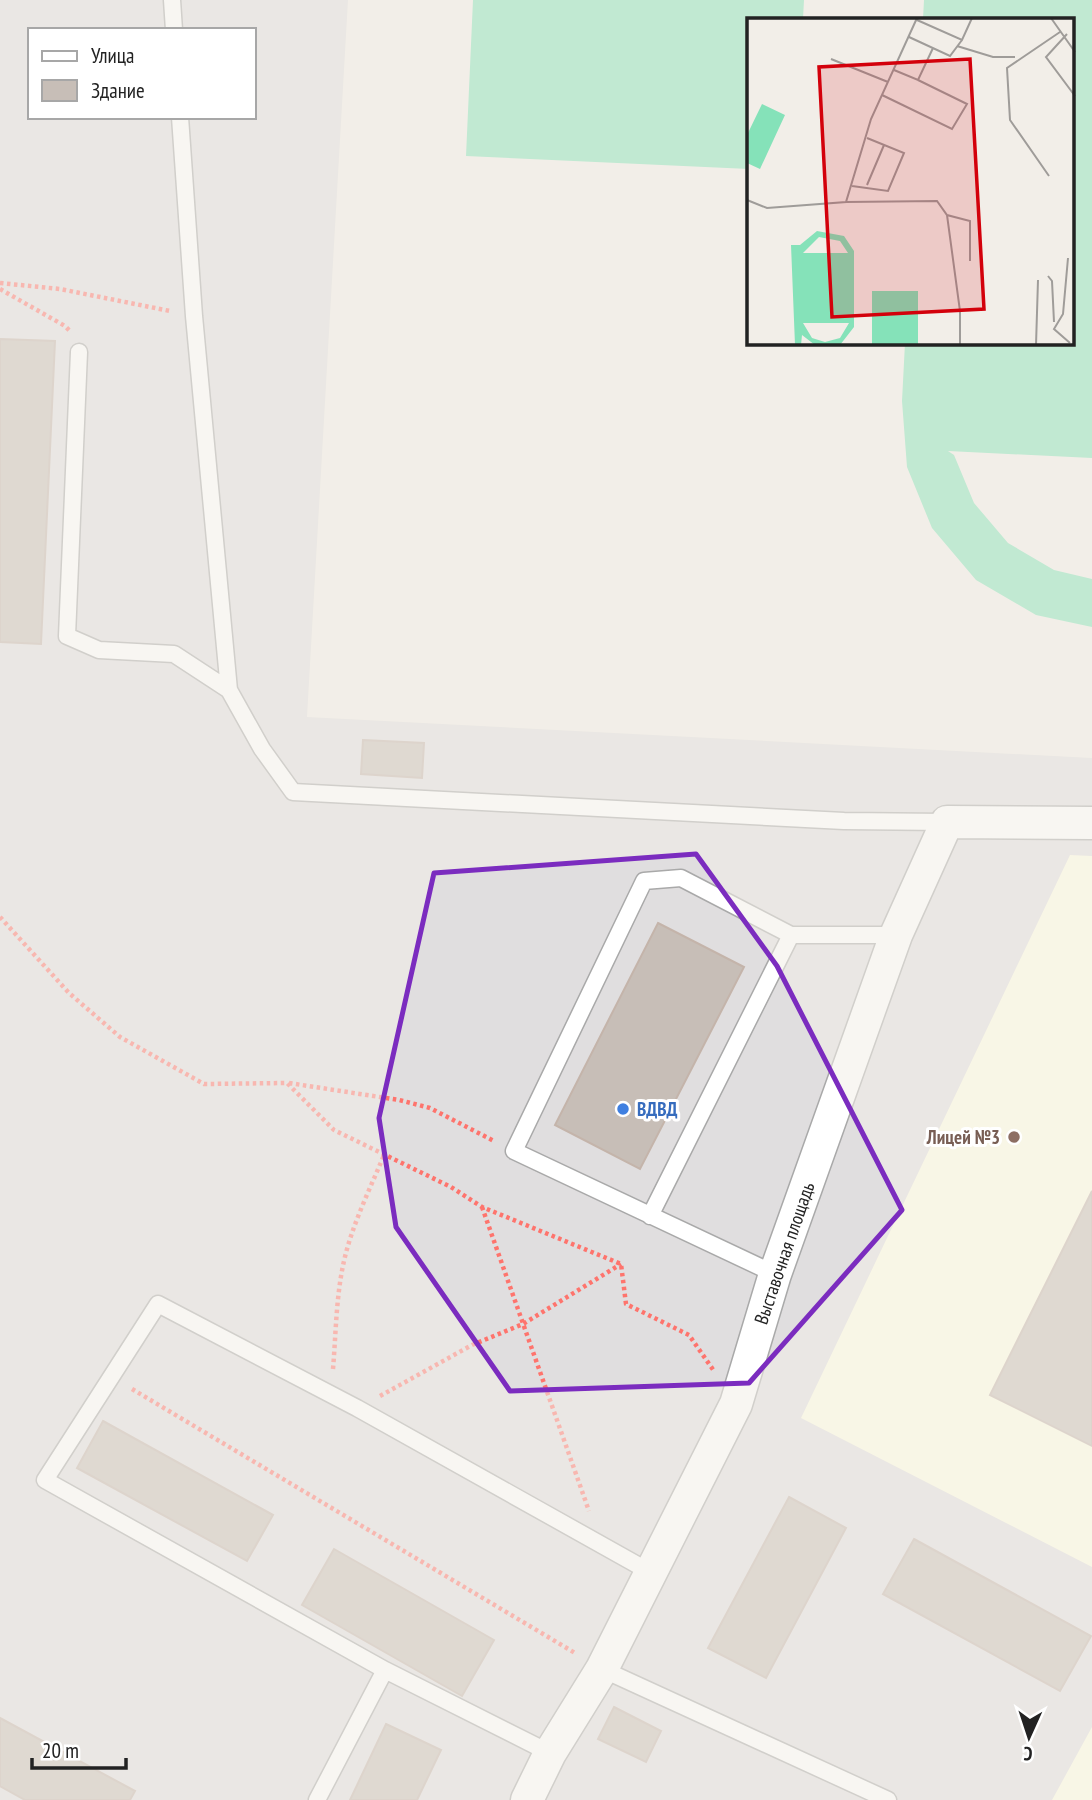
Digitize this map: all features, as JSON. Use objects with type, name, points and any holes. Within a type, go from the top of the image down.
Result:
[{"type":"street","points":[[947,822],[1092,823]]},
{"type":"street","name":"Выставочная площадь","points":[[527,1800],[550,1753],[602,1669],[736,1404],[775,1274],[897,935],[947,822]]},
{"type":"lane","points":[[172,0],[174,28]]},
{"type":"lane","points":[[180,119],[194,316],[229,690],[262,749],[293,792],[844,821],[947,822]]},
{"type":"lane","points":[[79,352],[67,636],[99,650],[174,654],[229,690]]},
{"type":"lane","points":[[775,1274],[514,1151],[644,881],[681,878],[791,934],[897,935]]},
{"type":"lane","points":[[650,1216],[791,934]]},
{"type":"lane","points":[[550,1753],[385,1670],[45,1480],[158,1304],[357,1408],[650,1572]]},
{"type":"lane","points":[[602,1669],[888,1800]]},
{"type":"lane","points":[[317,1800],[385,1670]]},
{"type":"path","points":[[0,283],[60,289],[194,316]]},
{"type":"path","points":[[0,289],[65,326],[76,338],[79,352]]},
{"type":"path","points":[[0,917],[69,993],[120,1037],[204,1084],[287,1083],[399,1100],[430,1108],[514,1151]]},
{"type":"path","points":[[287,1083],[334,1130],[451,1187],[482,1208],[621,1264]]},
{"type":"path","points":[[331,1394],[344,1260],[384,1155]]},
{"type":"path","points":[[482,1208],[600,1545]]},
{"type":"path","points":[[357,1408],[472,1345],[523,1324],[621,1264]]},
{"type":"path","points":[[621,1264],[625,1304],[689,1335],[736,1404]]},
{"type":"path","points":[[110,1376],[602,1669]]},
{"type":"highlighted area","points":[[696,854],[777,966],[902,1210],[749,1383],[510,1391],[396,1227],[379,1118],[434,873]]},
{"type":"shaded area","points":[[0,0],[348,0],[307,717],[1092,758],[1092,1800],[0,1800]]},
{"type":"shaded area","name":"Лицей №3","points":[[1070,855],[1092,856],[1092,1567],[801,1418]]},
{"type":"shaded area","points":[[1092,1727],[1092,1800],[1052,1800]]},
{"type":"green space","points":[[473,0],[804,0],[803,18],[747,18],[747,169],[466,156]]},
{"type":"green space","points":[[924,0],[1092,0],[1092,458],[948,451],[954,455],[974,503],[1008,543],[1054,570],[1092,579],[1092,627],[1036,615],[976,580],[932,528],[907,467],[902,401],[905,345],[1074,345],[1074,18],[923,18]]},
{"type":"building","points":[[0,339],[55,341],[41,644],[0,642]]},
{"type":"building","points":[[363,740],[424,743],[422,778],[361,774]]},
{"type":"building","points":[[658,923],[744,967],[640,1169],[555,1125]]},
{"type":"building","points":[[1092,1191],[1092,1446],[990,1395]]},
{"type":"building","points":[[103,1421],[273,1515],[247,1561],[77,1468]]},
{"type":"building","points":[[789,1497],[846,1528],[766,1678],[708,1648]]},
{"type":"building","points":[[914,1539],[1091,1636],[1060,1691],[883,1594]]},
{"type":"building","points":[[334,1549],[494,1640],[462,1696],[302,1605]]},
{"type":"building","points":[[614,1707],[661,1731],[646,1762],[598,1739]]},
{"type":"building","points":[[0,1718],[135,1791],[130,1800],[25,1800],[0,1786]]},
{"type":"building","points":[[386,1724],[441,1750],[417,1800],[350,1800]]},
{"type":"place","name":"ВДВД","points":[[623,1109]]},
{"type":"place","name":"Лицей №3","points":[[1014,1137]]}]
